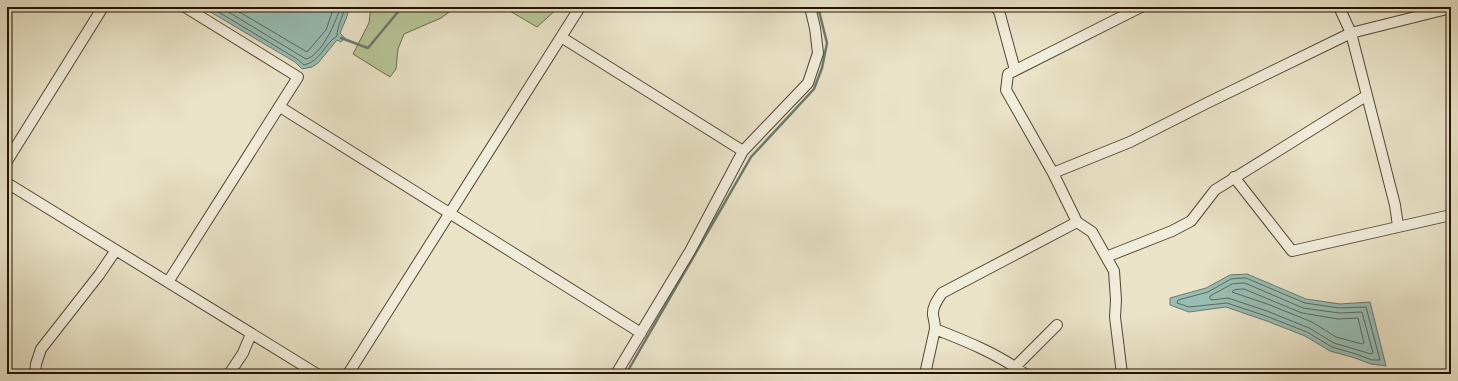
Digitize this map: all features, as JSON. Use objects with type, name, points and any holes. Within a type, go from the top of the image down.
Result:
[{"type":"street","points":[[7,160],[103,7]]},
{"type":"street","points":[[168,282],[298,77],[185,7]]},
{"type":"street","points":[[348,374],[580,7]]},
{"type":"street","points":[[616,374],[690,250],[743,151],[808,83],[818,54],[815,28],[810,7]]},
{"type":"street","points":[[995,7],[999,11],[1015,70]]},
{"type":"street","points":[[1122,374],[1115,317],[1116,300],[1114,271],[1092,232],[1077,222],[1053,173],[1006,90],[1008,74],[1141,7]]},
{"type":"street","points":[[1339,7],[1351,33],[1395,205],[1398,226]]},
{"type":"street","points":[[1053,173],[1130,142],[1351,33],[1448,8]]},
{"type":"street","points":[[561,37],[743,151]]},
{"type":"street","points":[[1106,256],[1172,231],[1190,221],[1215,190],[1366,96]]},
{"type":"street","points":[[280,107],[641,333]]},
{"type":"street","points":[[1234,177],[1292,251],[1451,215]]},
{"type":"street","points":[[7,182],[317,374]]},
{"type":"street","points":[[925,374],[935,329],[932,313],[936,302],[942,293],[1077,222]]},
{"type":"street","points":[[35,374],[36,364],[41,349],[99,275],[116,250]]},
{"type":"street","points":[[1015,367],[1057,325]]},
{"type":"street","points":[[935,329],[967,342],[1015,367],[1025,374]]},
{"type":"street","points":[[229,374],[243,353],[252,334]]},
{"type":"green space","points":[[371,7],[456,7],[441,18],[404,34],[398,49],[396,69],[390,77],[353,54],[369,23]]},
{"type":"green space","points":[[503,7],[559,7],[537,27]]},
{"type":"water","points":[[202,7],[350,7],[340,33],[345,38],[341,42],[337,40],[318,63],[312,67],[302,69],[295,62]]},
{"type":"water","points":[[1247,274],[1306,299],[1340,304],[1370,302],[1386,366],[1371,364],[1330,351],[1305,336],[1226,307],[1189,312],[1170,305],[1170,298],[1206,288],[1230,275]]},
{"type":"waterway","points":[[341,38],[368,48],[402,7]]},
{"type":"waterway","points":[[626,374],[751,157],[814,89],[822,68],[827,43],[818,7]]}]
